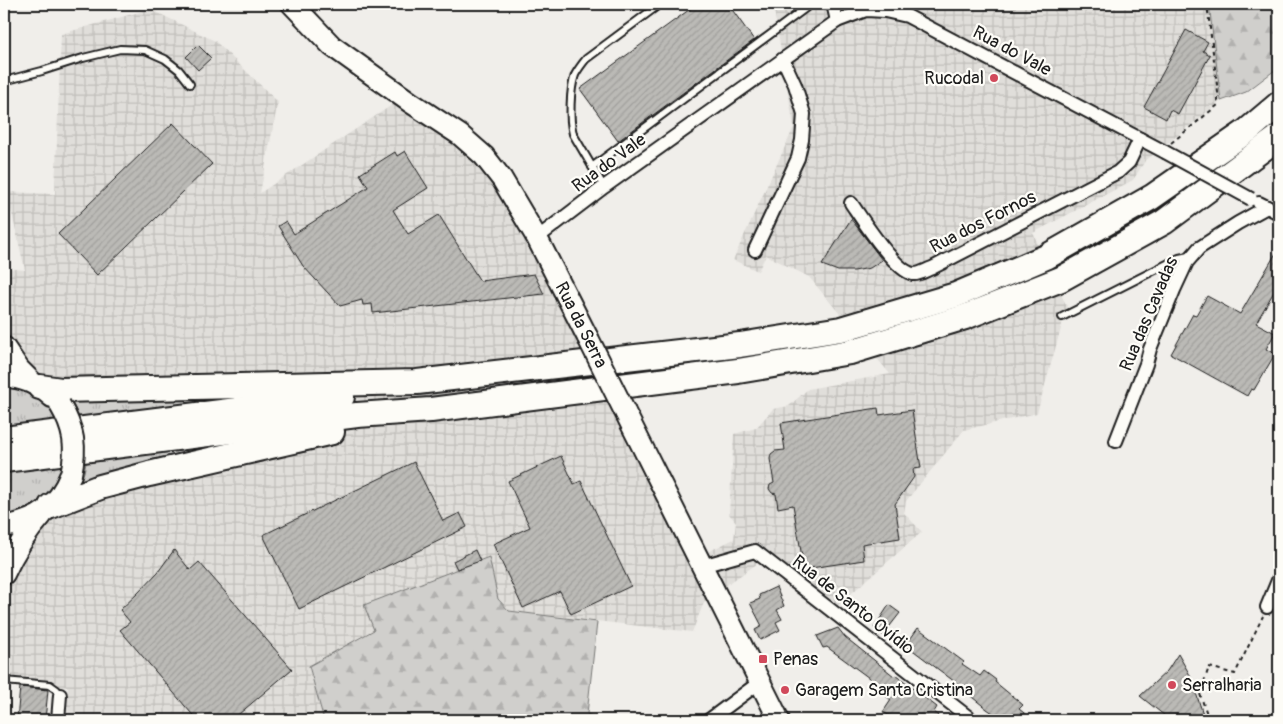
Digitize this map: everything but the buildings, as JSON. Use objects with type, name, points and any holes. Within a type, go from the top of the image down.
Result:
[{"type":"highway","points":[[37,386],[71,390],[417,382],[740,345],[841,329],[956,295],[1046,257],[1152,197],[1246,131],[1279,104]]},
{"type":"highway","points":[[4,460],[357,415],[431,410],[738,371],[850,352],[965,317],[1061,279],[1164,222],[1279,137]]},
{"type":"highway","points":[[4,439],[358,395],[417,382]]},
{"type":"highway","points":[[48,509],[100,487],[148,474],[431,410]]},
{"type":"main road","name":"Rua da Serra","points":[[292,4],[332,46],[460,135],[484,156],[502,179],[537,238],[780,720]]},
{"type":"main road","points":[[4,347],[19,369],[60,405],[68,420],[74,441],[74,460],[65,488],[30,528],[15,550],[4,574]]},
{"type":"main road","points":[[4,377],[10,377],[37,386]]},
{"type":"main road","points":[[4,527],[30,520],[48,509]]},
{"type":"street","points":[[832,4],[837,21]]},
{"type":"street","name":"Rua do Vale","points":[[537,238],[604,186],[782,59],[837,21],[866,10],[885,11],[907,16],[1279,213]]},
{"type":"street","points":[[754,250],[798,158],[802,140],[804,114],[795,85],[782,59]]},
{"type":"street","name":"Rua dos Fornos","points":[[851,203],[891,258],[905,271],[915,274],[932,268],[1118,172],[1129,162],[1140,139]]},
{"type":"street","name":"Rua das Cavadas","points":[[1116,441],[1146,364],[1150,348],[1187,262],[1199,248],[1266,207]]},
{"type":"street","name":"Rua de Santo Ovídio","points":[[702,566],[755,551],[972,720]]},
{"type":"street","points":[[1267,607],[1279,578]]},
{"type":"street","points":[[709,720],[760,682]]},
{"type":"street","points":[[58,720],[60,695]]},
{"type":"lane","points":[[604,186],[573,134],[571,126],[572,88],[575,75],[586,59],[660,4]]},
{"type":"lane","points":[[592,167],[811,4]]},
{"type":"lane","points":[[4,81],[120,49],[145,50],[165,59],[179,70],[190,84]]},
{"type":"lane","points":[[1062,317],[1179,258],[1193,256]]},
{"type":"lane","points":[[4,681],[50,685],[60,695]]},
{"type":"path","points":[[1163,152],[1218,105],[1206,4]]},
{"type":"path","points":[[1209,720],[1200,694],[1209,667],[1236,674],[1267,607]]},
{"type":"shaded area","points":[[773,4],[1209,4],[1221,101],[1145,161],[1133,180],[1033,233],[1067,307],[1037,413],[964,430],[906,501],[904,513],[922,532],[838,605],[771,554],[705,600],[692,632],[509,611],[498,599],[489,557],[364,605],[375,629],[309,666],[324,720],[65,720],[68,687],[4,681],[4,268],[25,270],[7,192],[55,194],[61,34],[150,9],[215,41],[278,102],[260,193],[398,101],[493,177],[576,332],[691,560],[734,539],[736,522],[729,514],[734,434],[756,428],[773,409],[789,406],[808,389],[890,374],[809,277],[766,255],[758,271],[733,260],[794,127]]},
{"type":"green space","points":[[1209,4],[1279,4],[1279,67],[1246,92],[1221,101]]},
{"type":"green space","points":[[4,385],[36,396],[48,407],[58,422],[4,429]]},
{"type":"green space","points":[[295,393],[80,419],[69,396]]},
{"type":"green space","points":[[256,441],[80,484],[86,463],[146,453]]},
{"type":"green space","points":[[62,464],[54,484],[42,500],[25,511],[4,515],[4,472]]},
{"type":"green space","points":[[489,557],[498,599],[509,611],[597,622],[587,714],[604,720],[324,720],[309,666],[374,630],[364,605]]},
{"type":"place","name":"Rucodal","points":[[994,78]]},
{"type":"place","name":"Penas","points":[[763,659]]},
{"type":"place","name":"Serralharia","points":[[1172,685]]},
{"type":"place","name":"Garagem Santa Cristina","points":[[785,690]]}]
